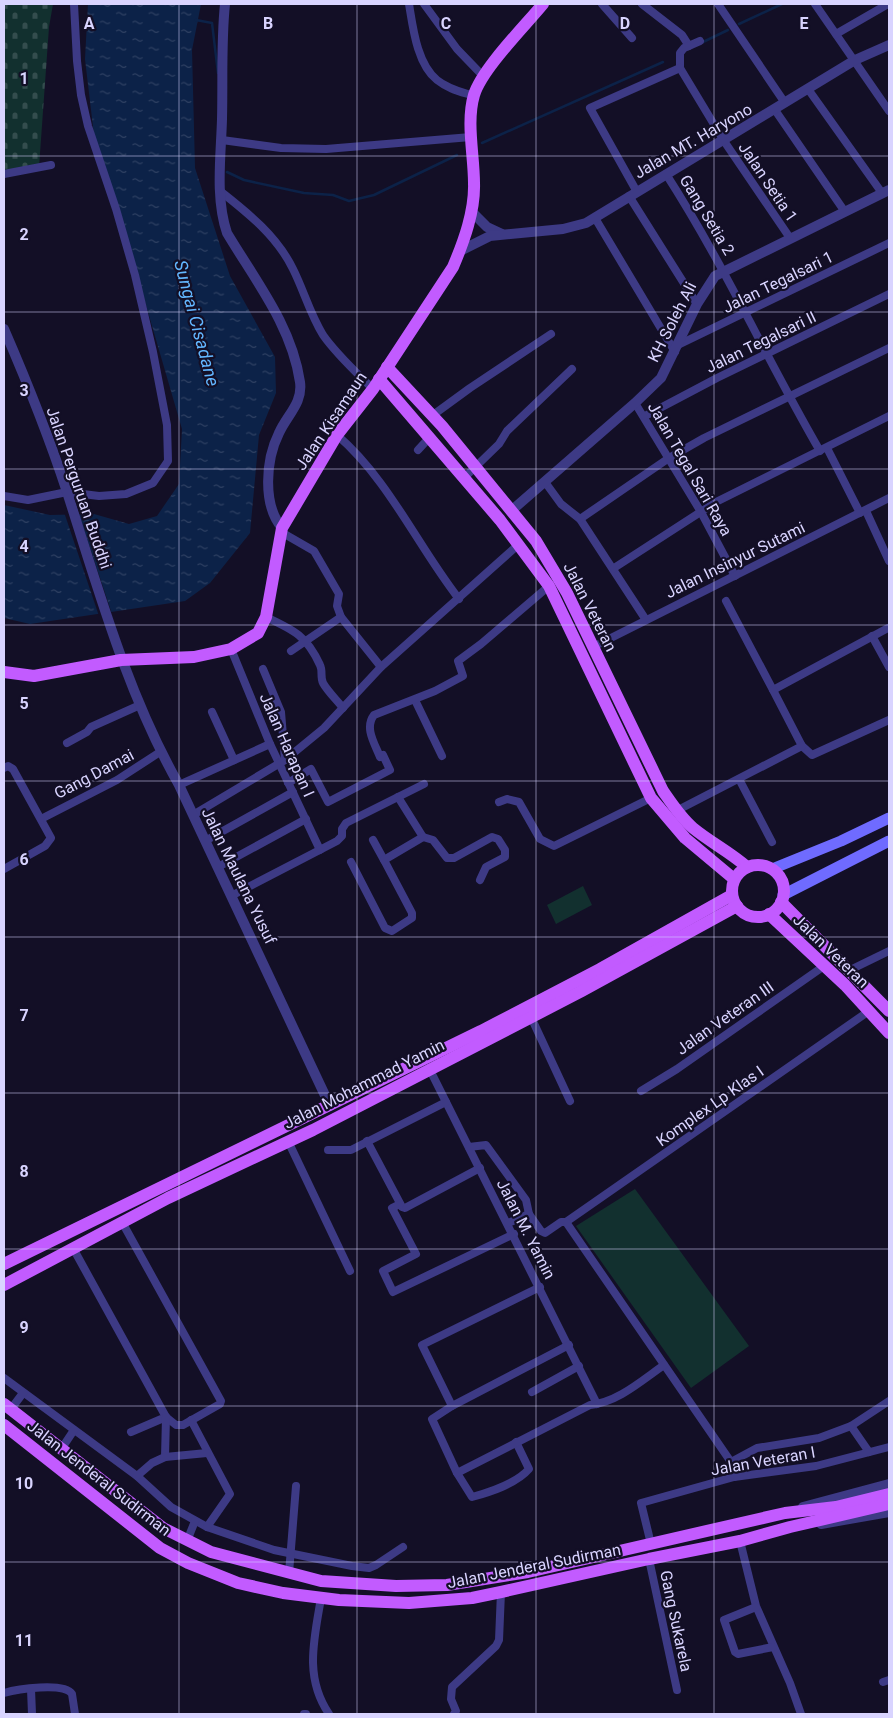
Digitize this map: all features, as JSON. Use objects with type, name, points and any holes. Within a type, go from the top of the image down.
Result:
[{"type":"main road","name":"Jalan Kisamaun","points":[[4,672],[34,676],[121,660],[186,658],[231,649],[258,633],[266,617],[281,530],[337,435],[376,384],[453,267],[472,211],[474,183],[471,137],[474,96],[483,76],[543,4]]},
{"type":"main road","name":"Jalan Veteran","points":[[387,367],[433,416],[536,541],[567,593],[594,647],[651,798],[685,838],[734,879]]},
{"type":"main road","name":"Jalan Veteran","points":[[376,384],[430,437],[519,544],[549,586],[627,733],[676,811],[692,828],[733,855],[747,867]]},
{"type":"main road","points":[[772,869],[841,841],[889,818]]},
{"type":"main road","points":[[782,899],[783,885],[779,876],[772,869],[758,865],[747,867],[734,879],[735,901],[746,914],[757,917],[769,914],[782,899],[889,841]]},
{"type":"main road","name":"Jalan Veteran","points":[[782,899],[889,1011]]},
{"type":"main road","name":"Jalan Mohammad Yamin","points":[[4,1285],[122,1222],[288,1141],[531,1017],[735,901]]},
{"type":"main road","name":"Jalan Mohammad Yamin","points":[[4,1264],[330,1106],[735,901]]},
{"type":"main road","name":"Jalan Veteran","points":[[769,914],[824,966],[889,1033]]},
{"type":"main road","name":"Jalan Jenderal Sudirman","points":[[7,1406],[163,1528],[187,1541],[243,1562],[321,1581],[349,1584],[439,1586],[480,1582],[788,1512],[836,1507],[889,1494]]},
{"type":"main road","name":"Jalan Jenderal Sudirman","points":[[5,1428],[160,1548],[188,1563],[238,1583],[283,1593],[321,1598],[409,1603],[472,1598],[740,1541],[793,1526],[889,1504]]},
{"type":"street","points":[[4,496],[36,499],[67,492],[99,496],[126,494],[153,482],[168,461],[167,425],[153,352],[135,275],[116,209],[88,126],[81,94],[77,62],[74,4]]},
{"type":"street","points":[[225,4],[222,34],[220,191],[227,233],[277,314],[291,348],[300,382],[299,400],[279,433],[271,458],[270,504],[281,530],[314,551],[339,594],[337,606],[341,618],[381,667]]},
{"type":"street","points":[[409,4],[418,48],[432,75],[449,87],[474,96]]},
{"type":"street","points":[[424,4],[457,49],[483,76]]},
{"type":"street","points":[[602,4],[632,38]]},
{"type":"street","points":[[642,4],[682,35],[689,46]]},
{"type":"street","points":[[718,4],[785,103]]},
{"type":"street","points":[[816,4],[889,111]]},
{"type":"street","points":[[836,34],[888,4]]},
{"type":"street","points":[[697,304],[633,194],[590,108],[680,68],[680,53],[700,41]]},
{"type":"street","name":"Jalan MT. Haryono","points":[[460,251],[483,239],[502,234],[574,228],[595,218],[855,60],[889,45]]},
{"type":"street","name":"Jalan Setia 1","points":[[680,68],[724,141],[790,238]]},
{"type":"street","points":[[808,89],[886,191]]},
{"type":"street","points":[[775,110],[844,212]]},
{"type":"street","points":[[222,140],[281,148],[318,150],[471,137]]},
{"type":"street","points":[[4,174],[51,164]]},
{"type":"street","name":"Gang Setia 2","points":[[666,174],[724,270],[768,353],[788,396],[863,512],[889,561]]},
{"type":"street","points":[[220,191],[255,220],[277,244],[293,269],[308,308],[324,337],[376,384]]},
{"type":"street","name":"KH Soleh Ali","points":[[511,510],[635,403],[660,378],[677,349],[697,304],[711,280],[724,270],[886,191]]},
{"type":"street","points":[[472,211],[487,227],[502,234]]},
{"type":"street","points":[[595,218],[677,349]]},
{"type":"street","name":"Jalan Tegalsari 1","points":[[677,349],[889,243]]},
{"type":"street","name":"Jalan Tegalsari II","points":[[645,416],[889,294]]},
{"type":"street","name":"Jalan Perguruan Buddhi","points":[[4,328],[67,492],[70,507],[121,660]]},
{"type":"street","points":[[433,416],[470,388],[551,334]]},
{"type":"street","points":[[580,520],[669,458],[726,426],[889,348]]},
{"type":"street","points":[[464,478],[499,444],[507,431],[572,369]]},
{"type":"street","name":"Jalan Tegal Sari Raya","points":[[635,403],[645,416],[701,512],[735,576]]},
{"type":"street","points":[[614,568],[701,512],[757,480],[824,450],[889,416]]},
{"type":"street","points":[[337,435],[356,452],[376,477],[439,573],[458,598]]},
{"type":"street","points":[[418,450],[430,437]]},
{"type":"street","points":[[545,482],[561,504],[580,520],[614,568],[646,620]]},
{"type":"street","name":"Jalan Insinyur Sutami","points":[[594,647],[889,498]]},
{"type":"street","points":[[193,815],[282,762],[324,728],[381,667],[519,544]]},
{"type":"street","points":[[288,783],[311,769],[328,802],[390,770],[383,755],[380,757],[371,736],[370,721],[374,714],[415,700],[463,676],[458,661],[549,586]]},
{"type":"street","points":[[726,601],[802,746],[808,753],[817,754],[889,720]]},
{"type":"street","points":[[266,617],[295,630],[306,641],[321,668],[320,675],[324,685],[343,708]]},
{"type":"street","points":[[290,651],[341,618]]},
{"type":"street","points":[[773,690],[888,628]]},
{"type":"street","points":[[872,636],[889,667]]},
{"type":"street","name":"Jalan Harapan I","points":[[231,649],[270,744],[282,762],[288,783],[320,850]]},
{"type":"street","name":"Jalan Maulana Yusuf","points":[[121,660],[160,752],[179,785],[330,1106]]},
{"type":"street","points":[[263,669],[281,712],[282,762]]},
{"type":"street","points":[[415,700],[442,756]]},
{"type":"street","points":[[67,743],[86,732],[91,726],[140,704]]},
{"type":"street","points":[[212,712],[234,760]]},
{"type":"street","points":[[416,724],[425,720]]},
{"type":"street","points":[[179,785],[270,744]]},
{"type":"street","points":[[676,811],[802,746]]},
{"type":"street","name":"Gang Damai","points":[[41,819],[117,780],[160,752]]},
{"type":"street","points":[[4,768],[8,766],[13,769],[50,834],[50,841],[45,846],[4,869]]},
{"type":"street","points":[[739,779],[772,842]]},
{"type":"street","points":[[231,896],[341,838],[342,829],[346,824],[424,784]]},
{"type":"street","points":[[205,841],[293,792]]},
{"type":"street","points":[[398,797],[423,837],[433,840],[447,858],[450,859],[492,836],[496,837],[505,850],[505,857],[486,867],[480,880]]},
{"type":"street","points":[[500,802],[507,799],[519,802],[540,839],[554,846],[651,798]]},
{"type":"street","points":[[218,867],[306,819]]},
{"type":"street","points":[[384,860],[423,837]]},
{"type":"street","points":[[351,862],[385,928],[392,931],[412,918],[412,914],[373,840]]},
{"type":"street","points":[[850,970],[889,951]]},
{"type":"street","name":"Jalan Veteran III","points":[[641,1091],[677,1069],[824,966]]},
{"type":"street","name":"Komplex Lp Klas I","points":[[564,1222],[869,1011]]},
{"type":"street","points":[[531,1017],[570,1101]]},
{"type":"street","name":"Jalan M. Yamin","points":[[429,1068],[514,1234],[597,1404]]},
{"type":"street","points":[[328,1150],[348,1151],[446,1102]]},
{"type":"street","points":[[288,1141],[350,1271]]},
{"type":"street","points":[[367,1141],[402,1207],[407,1208],[480,1168]]},
{"type":"street","points":[[470,1147],[486,1145],[526,1200],[529,1214],[541,1231],[545,1233],[564,1222],[731,1462],[734,1477]]},
{"type":"street","points":[[400,1204],[392,1208],[416,1254],[383,1270],[393,1292],[514,1234]]},
{"type":"street","points":[[508,1223],[529,1214]]},
{"type":"street","points":[[73,1248],[166,1417],[176,1426],[182,1425],[220,1404],[221,1401],[122,1222]]},
{"type":"street","points":[[452,1406],[422,1345],[540,1287]]},
{"type":"street","points":[[516,1442],[529,1469],[524,1474],[491,1492],[472,1497],[457,1473],[432,1419],[452,1406],[569,1346]]},
{"type":"street","points":[[457,1473],[590,1405],[603,1404],[627,1391],[664,1364]]},
{"type":"street","points":[[532,1392],[579,1366]]},
{"type":"street","points":[[4,1378],[137,1476],[171,1507],[207,1527],[289,1554],[370,1568],[403,1547]]},
{"type":"street","points":[[7,1406],[23,1393]]},
{"type":"street","points":[[731,1462],[758,1448],[819,1438],[851,1426],[889,1401]]},
{"type":"street","points":[[131,1432],[166,1417]]},
{"type":"street","points":[[165,1458],[166,1417]]},
{"type":"street","points":[[191,1420],[230,1494],[207,1527]]},
{"type":"street","points":[[851,1426],[869,1452]]},
{"type":"street","points":[[62,1448],[74,1430]]},
{"type":"street","name":"Jalan Veteran I","points":[[651,1544],[641,1503],[734,1477],[816,1466],[889,1447]]},
{"type":"street","points":[[137,1476],[152,1463],[165,1458],[207,1453]]},
{"type":"street","name":"Jalan Jenderal Sudirman","points":[[788,1512],[832,1498],[889,1484]]},
{"type":"street","points":[[289,1573],[289,1554],[296,1486]]},
{"type":"street","name":"Jalan Jenderal Sudirman","points":[[793,1526],[840,1523],[889,1512]]},
{"type":"street","points":[[187,1541],[195,1521]]},
{"type":"street","points":[[740,1541],[756,1607],[801,1714]]},
{"type":"street","name":"Gang Sukarela","points":[[649,1559],[677,1690]]},
{"type":"street","points":[[349,1584],[352,1566]]},
{"type":"street","points":[[454,1714],[456,1711],[451,1699],[452,1687],[496,1646],[499,1640],[501,1592]]},
{"type":"street","points":[[321,1598],[312,1674],[320,1702],[328,1714]]},
{"type":"street","points":[[756,1607],[724,1620],[734,1652],[738,1654],[773,1647]]},
{"type":"street","points":[[4,1694],[56,1687],[69,1690],[75,1714]]},
{"type":"street","points":[[31,1689],[32,1714]]},
{"type":"green space","points":[[4,4],[53,4],[49,27],[39,167],[4,172]]},
{"type":"green space","points":[[583,886],[592,905],[556,924],[547,905]]},
{"type":"green space","points":[[635,1189],[749,1346],[691,1388],[576,1226]]},
{"type":"water","name":"Sungai Cisadane","points":[[88,4],[201,4],[192,50],[195,168],[230,276],[275,357],[276,393],[259,435],[250,533],[210,583],[185,601],[30,624],[4,618],[4,505],[50,515],[94,514],[129,524],[157,516],[179,484],[182,429],[116,202],[96,152],[85,59]]},
{"type":"pier","points":[[64,512],[78,512],[112,614],[99,616]]},
{"type":"waterway","points":[[739,24],[782,4]]},
{"type":"waterway","points":[[196,20],[212,23],[218,73]]},
{"type":"waterway","points":[[703,42],[728,30]]},
{"type":"waterway","points":[[482,143],[663,62]]},
{"type":"waterway","points":[[227,172],[244,180],[304,193],[333,195],[349,201],[374,195],[457,155]]}]
